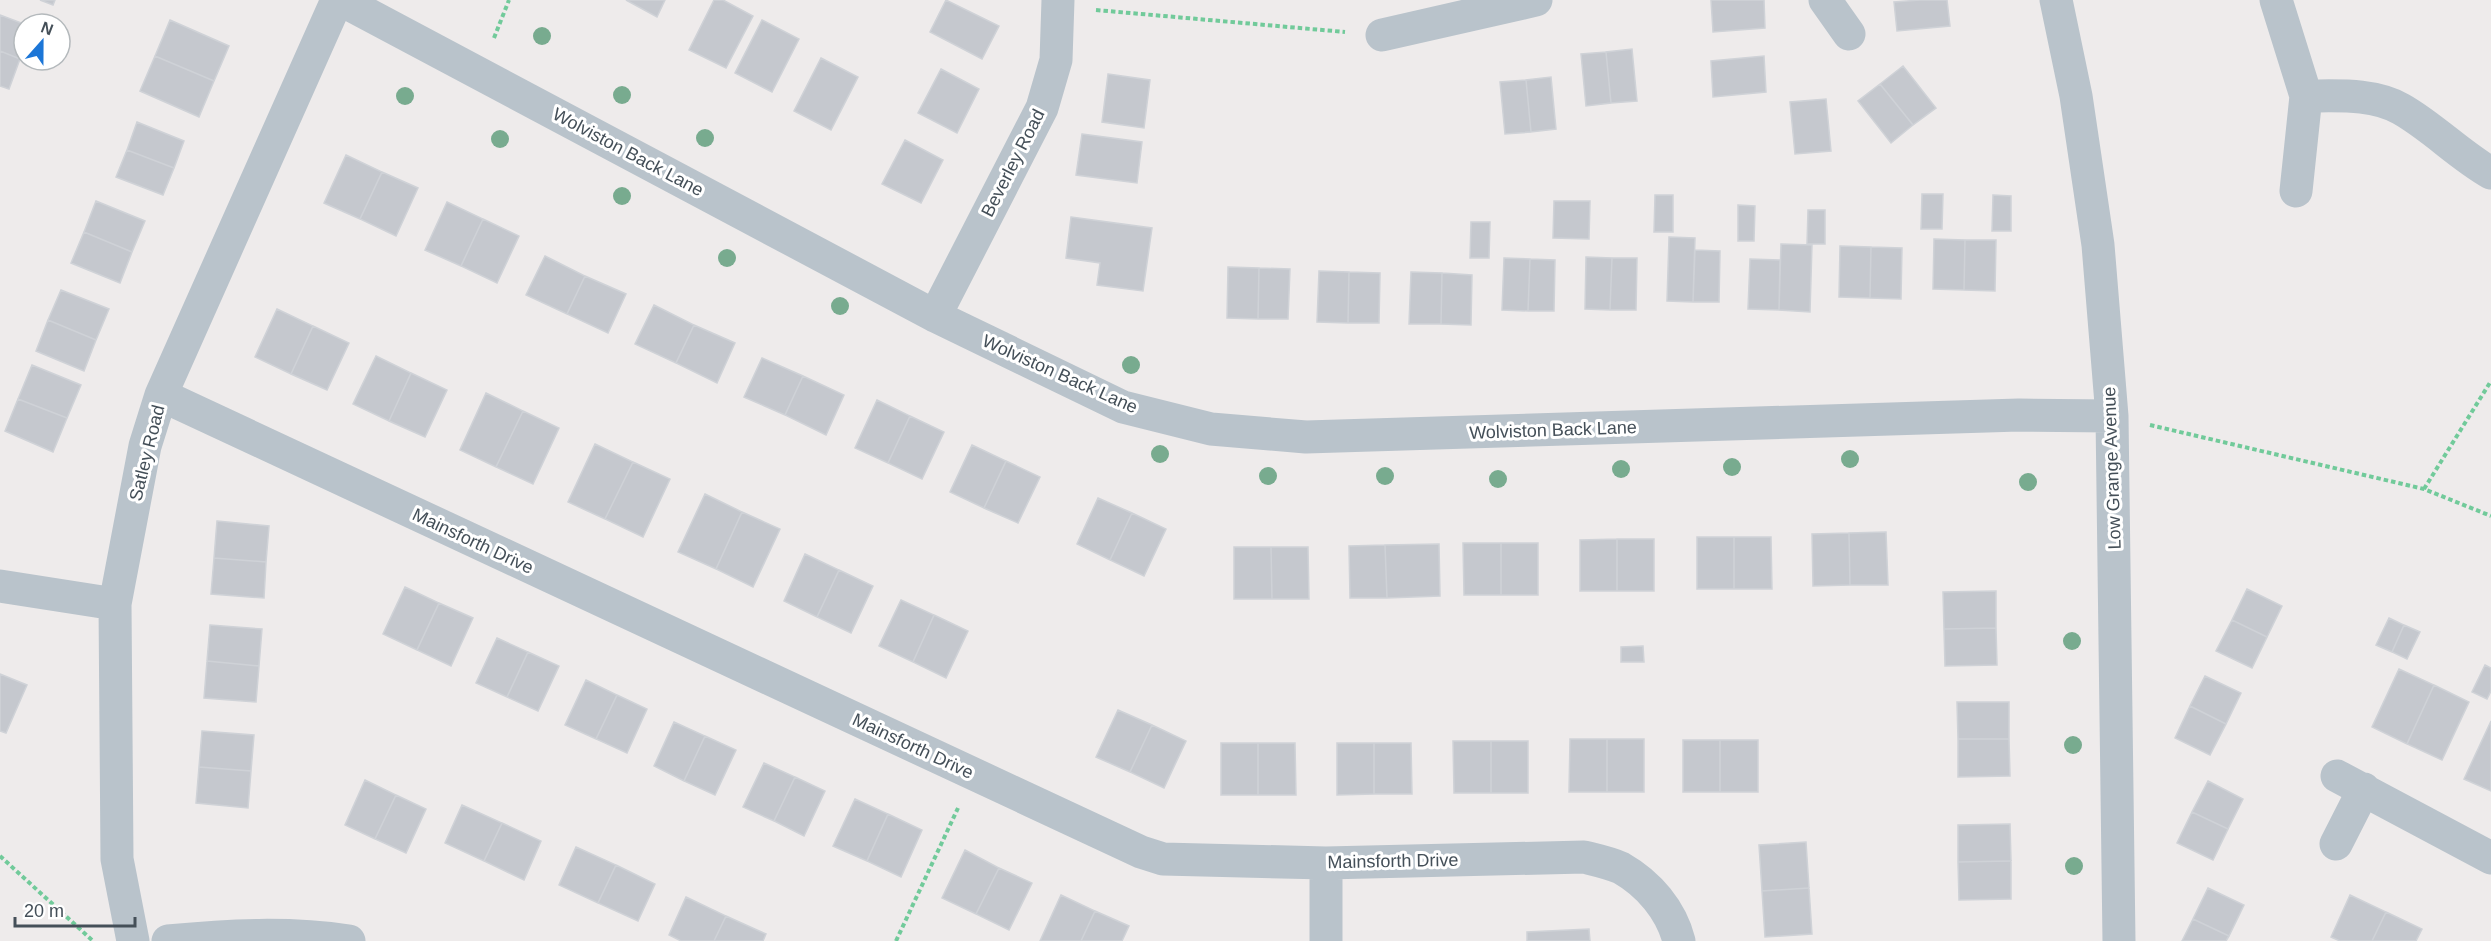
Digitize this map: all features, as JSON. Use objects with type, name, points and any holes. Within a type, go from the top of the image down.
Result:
[{"type":"street","name":"Wolviston Back Lane","points":[[339,0],[935,316],[1123,407],[1211,429],[1306,437],[2007,415],[2112,416]]},
{"type":"street","name":"Satley Road","points":[[133,941],[117,859],[115,604],[145,446],[161,395],[339,0]]},
{"type":"street","points":[[1382,35],[1459,8],[1536,0]]},
{"type":"street","points":[[1825,0],[1849,34]]},
{"type":"street","name":"Low Grange Avenue","points":[[2056,0],[2076,96],[2098,245],[2112,416],[2119,941]]},
{"type":"street","points":[[2276,0],[2306,96],[2296,190]]},
{"type":"street","name":"Beverley Road","points":[[935,316],[1042,108],[1056,60],[1059,3]]},
{"type":"street","points":[[2306,96],[2361,97],[2399,108],[2471,161],[2491,172]]},
{"type":"street","name":"Mainsforth Drive","points":[[161,395],[1140,852],[1163,859],[1326,863],[1584,857],[1620,868],[1654,892],[1675,925],[1679,941]]},
{"type":"street","points":[[0,586],[115,604]]},
{"type":"street","points":[[2336,844],[2350,783],[2491,858]]},
{"type":"street","points":[[1326,863],[1326,941]]},
{"type":"street","points":[[168,941],[235,935],[327,938],[349,941]]},
{"type":"path","points":[[1059,3],[1382,35]]},
{"type":"path","points":[[2424,489],[2491,381]]},
{"type":"path","points":[[2112,416],[2424,489],[2491,516]]},
{"type":"path","points":[[896,941],[974,774]]},
{"type":"path","points":[[0,856],[93,941]]},
{"type":"building","points":[[40,0],[55,0],[53,5]]},
{"type":"building","points":[[626,0],[665,0],[657,17]]},
{"type":"building","points":[[714,0],[723,0],[753,16],[726,68],[689,50]]},
{"type":"building","points":[[946,0],[999,26],[982,59],[930,32]]},
{"type":"building","points":[[1711,0],[1764,0],[1765,28],[1713,32]]},
{"type":"building","points":[[1947,0],[1950,26],[1897,31],[1894,2]]},
{"type":"building","points":[[0,15],[12,20],[12,56],[0,51]]},
{"type":"building","points":[[170,20],[229,46],[214,81],[155,56]]},
{"type":"building","points":[[762,20],[799,39],[772,92],[735,73]]},
{"type":"building","points":[[1632,49],[1637,101],[1611,103],[1606,52]]},
{"type":"building","points":[[0,51],[12,56],[12,72],[15,72],[9,89],[0,86]]},
{"type":"building","points":[[1606,52],[1611,103],[1586,106],[1581,54]]},
{"type":"building","points":[[155,56],[214,81],[199,117],[140,91]]},
{"type":"building","points":[[1764,56],[1766,92],[1713,97],[1711,61]]},
{"type":"building","points":[[821,58],[858,77],[831,130],[794,111]]},
{"type":"building","points":[[1903,66],[1936,108],[1913,125],[1880,84]]},
{"type":"building","points":[[941,69],[979,89],[957,133],[918,113]]},
{"type":"building","points":[[1108,74],[1150,80],[1144,128],[1102,122]]},
{"type":"building","points":[[1551,77],[1556,129],[1531,132],[1526,80]]},
{"type":"building","points":[[1526,80],[1531,132],[1505,134],[1500,82]]},
{"type":"building","points":[[1880,84],[1913,125],[1891,143],[1858,101]]},
{"type":"building","points":[[1826,99],[1831,151],[1795,154],[1790,102]]},
{"type":"building","points":[[137,122],[184,141],[174,168],[127,150]]},
{"type":"building","points":[[1082,134],[1142,142],[1137,183],[1076,175]]},
{"type":"building","points":[[905,140],[943,160],[921,203],[882,184]]},
{"type":"building","points":[[127,150],[174,168],[163,195],[116,177]]},
{"type":"building","points":[[346,155],[382,172],[360,219],[324,203]]},
{"type":"building","points":[[382,172],[418,188],[396,236],[360,219]]},
{"type":"building","points":[[1922,194],[1943,194],[1942,229],[1921,229]]},
{"type":"building","points":[[1655,195],[1673,195],[1673,232],[1654,232]]},
{"type":"building","points":[[1993,195],[2011,196],[2011,231],[1992,231]]},
{"type":"building","points":[[96,201],[145,221],[132,252],[84,232]]},
{"type":"building","points":[[1554,201],[1590,201],[1589,239],[1553,238]]},
{"type":"building","points":[[447,202],[483,219],[461,266],[425,250]]},
{"type":"building","points":[[1738,205],[1755,206],[1754,241],[1738,241]]},
{"type":"building","points":[[1808,210],[1825,210],[1825,244],[1807,244]]},
{"type":"building","points":[[1071,217],[1152,228],[1143,291],[1097,285],[1100,263],[1066,258]]},
{"type":"building","points":[[483,219],[519,236],[497,283],[461,266]]},
{"type":"building","points":[[1471,222],[1490,222],[1489,258],[1470,258]]},
{"type":"building","points":[[84,232],[132,252],[120,283],[71,263]]},
{"type":"building","points":[[1669,237],[1695,238],[1693,302],[1667,301]]},
{"type":"building","points":[[1934,239],[1965,240],[1964,290],[1933,289]]},
{"type":"building","points":[[1965,240],[1996,240],[1995,291],[1964,290]]},
{"type":"building","points":[[1781,244],[1812,245],[1810,312],[1779,310]]},
{"type":"building","points":[[1840,246],[1871,247],[1870,298],[1839,297]]},
{"type":"building","points":[[1871,247],[1902,248],[1901,299],[1870,298]]},
{"type":"building","points":[[1695,250],[1720,251],[1719,302],[1693,302]]},
{"type":"building","points":[[545,256],[585,276],[567,314],[526,295]]},
{"type":"building","points":[[1586,257],[1612,258],[1610,310],[1585,309]]},
{"type":"building","points":[[1504,258],[1530,259],[1528,311],[1502,310]]},
{"type":"building","points":[[1612,258],[1637,258],[1636,310],[1610,310]]},
{"type":"building","points":[[1530,259],[1555,260],[1554,311],[1528,311]]},
{"type":"building","points":[[1750,259],[1780,260],[1779,310],[1748,309]]},
{"type":"building","points":[[1228,267],[1259,268],[1258,319],[1227,318]]},
{"type":"building","points":[[1259,268],[1290,269],[1288,319],[1258,319]]},
{"type":"building","points":[[1319,271],[1349,272],[1348,323],[1317,322]]},
{"type":"building","points":[[1349,272],[1380,273],[1379,323],[1348,323]]},
{"type":"building","points":[[1411,272],[1442,273],[1441,324],[1409,324]]},
{"type":"building","points":[[1442,273],[1472,275],[1471,325],[1441,324]]},
{"type":"building","points":[[585,276],[626,294],[608,333],[567,314]]},
{"type":"building","points":[[61,290],[109,309],[96,340],[48,320]]},
{"type":"building","points":[[654,305],[694,325],[676,363],[635,344]]},
{"type":"building","points":[[277,309],[313,326],[291,374],[255,357]]},
{"type":"building","points":[[48,320],[96,340],[84,371],[36,351]]},
{"type":"building","points":[[694,325],[735,343],[717,383],[676,363]]},
{"type":"building","points":[[313,326],[349,343],[327,390],[291,374]]},
{"type":"building","points":[[376,356],[411,373],[389,421],[353,404]]},
{"type":"building","points":[[762,358],[803,376],[785,415],[744,397]]},
{"type":"building","points":[[32,365],[81,385],[67,418],[18,399]]},
{"type":"building","points":[[411,373],[447,390],[425,437],[389,421]]},
{"type":"building","points":[[803,376],[844,395],[826,435],[785,415]]},
{"type":"building","points":[[486,393],[523,411],[496,467],[460,450]]},
{"type":"building","points":[[18,399],[67,418],[53,452],[5,431]]},
{"type":"building","points":[[877,400],[910,416],[888,463],[855,448]]},
{"type":"building","points":[[523,411],[559,428],[533,484],[496,467]]},
{"type":"building","points":[[910,416],[944,432],[922,479],[888,463]]},
{"type":"building","points":[[595,444],[633,462],[605,519],[568,502]]},
{"type":"building","points":[[972,445],[1006,461],[984,508],[950,492]]},
{"type":"building","points":[[1006,461],[1040,477],[1018,523],[984,508]]},
{"type":"building","points":[[633,462],[670,479],[643,537],[605,519]]},
{"type":"building","points":[[705,494],[742,512],[716,569],[678,552]]},
{"type":"building","points":[[1098,498],[1132,513],[1110,560],[1077,544]]},
{"type":"building","points":[[742,512],[780,529],[753,587],[716,569]]},
{"type":"building","points":[[1132,513],[1166,529],[1144,576],[1110,560]]},
{"type":"building","points":[[217,521],[269,526],[266,562],[214,558]]},
{"type":"building","points":[[1886,532],[1888,585],[1850,585],[1849,533]]},
{"type":"building","points":[[1849,533],[1850,585],[1813,586],[1812,534]]},
{"type":"building","points":[[1697,537],[1734,537],[1734,589],[1697,589]]},
{"type":"building","points":[[1734,537],[1771,537],[1772,589],[1734,589]]},
{"type":"building","points":[[1617,539],[1654,539],[1654,591],[1617,591]]},
{"type":"building","points":[[1617,539],[1617,591],[1580,591],[1580,540]]},
{"type":"building","points":[[1463,543],[1501,543],[1501,595],[1464,595]]},
{"type":"building","points":[[1501,543],[1538,543],[1538,595],[1501,595]]},
{"type":"building","points":[[1439,544],[1440,596],[1387,598],[1385,545]]},
{"type":"building","points":[[1385,545],[1387,598],[1350,598],[1349,546]]},
{"type":"building","points":[[1234,547],[1271,547],[1272,599],[1234,599]]},
{"type":"building","points":[[1271,547],[1308,547],[1309,599],[1272,599]]},
{"type":"building","points":[[805,554],[839,570],[817,617],[784,601]]},
{"type":"building","points":[[214,558],[266,562],[264,598],[211,594]]},
{"type":"building","points":[[839,570],[873,586],[851,633],[817,617]]},
{"type":"building","points":[[405,587],[439,603],[417,650],[383,634]]},
{"type":"building","points":[[2247,589],[2282,606],[2267,637],[2232,620]]},
{"type":"building","points":[[1996,591],[1996,628],[1944,629],[1943,592]]},
{"type":"building","points":[[901,600],[934,615],[913,662],[879,646]]},
{"type":"building","points":[[439,603],[473,618],[451,666],[417,650]]},
{"type":"building","points":[[934,615],[968,631],[946,678],[913,662]]},
{"type":"building","points":[[2389,618],[2404,625],[2392,652],[2376,645]]},
{"type":"building","points":[[2232,620],[2267,637],[2252,668],[2216,651]]},
{"type":"building","points":[[210,625],[262,629],[259,666],[207,661]]},
{"type":"building","points":[[2404,625],[2420,632],[2407,659],[2392,652]]},
{"type":"building","points":[[1996,628],[1997,665],[1945,666],[1944,629]]},
{"type":"building","points":[[497,638],[528,652],[507,697],[476,683]]},
{"type":"building","points":[[1643,646],[1644,662],[1621,662],[1621,647]]},
{"type":"building","points":[[528,652],[559,666],[538,711],[507,697]]},
{"type":"building","points":[[207,661],[259,666],[256,702],[204,698]]},
{"type":"building","points":[[2485,665],[2491,668],[2491,691],[2487,699],[2472,692]]},
{"type":"building","points":[[2399,669],[2434,685],[2407,744],[2372,727]]},
{"type":"building","points":[[0,674],[27,685],[6,733],[0,731]]},
{"type":"building","points":[[2205,676],[2241,693],[2226,724],[2190,706]]},
{"type":"building","points":[[586,680],[617,695],[596,739],[565,725]]},
{"type":"building","points":[[2434,685],[2469,702],[2442,760],[2407,744]]},
{"type":"building","points":[[617,695],[647,709],[627,753],[596,739]]},
{"type":"building","points":[[1957,702],[2009,702],[2009,739],[1958,739]]},
{"type":"building","points":[[2190,706],[2226,724],[2210,755],[2175,738]]},
{"type":"building","points":[[1118,710],[1152,725],[1130,772],[1096,757]]},
{"type":"building","points":[[2491,721],[2491,791],[2464,779]]},
{"type":"building","points":[[674,722],[705,736],[684,781],[654,766]]},
{"type":"building","points":[[1152,725],[1186,741],[1164,788],[1130,772]]},
{"type":"building","points":[[202,731],[254,735],[251,771],[199,767]]},
{"type":"building","points":[[705,736],[736,750],[715,795],[684,781]]},
{"type":"building","points":[[1570,739],[1607,739],[1607,792],[1569,792]]},
{"type":"building","points":[[1607,739],[1644,739],[1644,792],[1607,792]]},
{"type":"building","points":[[1958,739],[2009,739],[2010,776],[1958,777]]},
{"type":"building","points":[[1683,740],[1720,740],[1720,792],[1683,792]]},
{"type":"building","points":[[1720,740],[1758,740],[1758,792],[1720,792]]},
{"type":"building","points":[[1453,741],[1491,741],[1491,793],[1454,793]]},
{"type":"building","points":[[1491,741],[1528,741],[1528,793],[1491,793]]},
{"type":"building","points":[[1221,743],[1258,743],[1258,795],[1221,795]]},
{"type":"building","points":[[1258,743],[1295,743],[1296,795],[1258,795]]},
{"type":"building","points":[[1337,743],[1374,743],[1374,794],[1337,795]]},
{"type":"building","points":[[1374,743],[1411,743],[1412,794],[1374,794]]},
{"type":"building","points":[[764,763],[795,777],[774,821],[743,807]]},
{"type":"building","points":[[199,767],[251,771],[248,808],[196,803]]},
{"type":"building","points":[[795,777],[825,791],[804,836],[774,821]]},
{"type":"building","points":[[365,780],[396,795],[375,839],[345,825]]},
{"type":"building","points":[[2208,781],[2243,799],[2228,829],[2192,812]]},
{"type":"building","points":[[396,795],[426,809],[406,853],[375,839]]},
{"type":"building","points":[[855,799],[888,814],[867,861],[833,846]]},
{"type":"building","points":[[462,805],[502,823],[484,861],[445,843]]},
{"type":"building","points":[[2192,812],[2228,829],[2213,860],[2177,843]]},
{"type":"building","points":[[888,814],[922,830],[901,877],[867,861]]},
{"type":"building","points":[[502,823],[541,841],[524,880],[484,861]]},
{"type":"building","points":[[2010,824],[2011,861],[1958,862],[1958,825]]},
{"type":"building","points":[[1806,842],[1809,888],[1762,891],[1759,845]]},
{"type":"building","points":[[576,847],[616,865],[598,903],[559,885]]},
{"type":"building","points":[[965,850],[999,868],[976,914],[942,898]]},
{"type":"building","points":[[2011,861],[2011,899],[1959,900],[1958,862]]},
{"type":"building","points":[[616,865],[655,884],[638,921],[598,903]]},
{"type":"building","points":[[999,868],[1032,883],[1009,930],[976,914]]},
{"type":"building","points":[[1809,888],[1812,934],[1765,937],[1762,891]]},
{"type":"building","points":[[2208,888],[2244,905],[2229,936],[2193,919]]},
{"type":"building","points":[[1061,895],[1095,911],[1081,941],[1040,941]]},
{"type":"building","points":[[2350,895],[2386,912],[2372,941],[2340,941],[2331,937]]},
{"type":"building","points":[[686,897],[726,916],[714,941],[681,941],[669,935]]},
{"type":"building","points":[[1095,911],[1129,926],[1122,941],[1081,941]]},
{"type":"building","points":[[2386,912],[2422,929],[2416,941],[2372,941]]},
{"type":"building","points":[[726,916],[766,934],[763,941],[714,941]]},
{"type":"building","points":[[2193,919],[2229,936],[2226,941],[2182,941]]},
{"type":"building","points":[[1589,929],[1590,941],[1527,941],[1527,932]]}]
